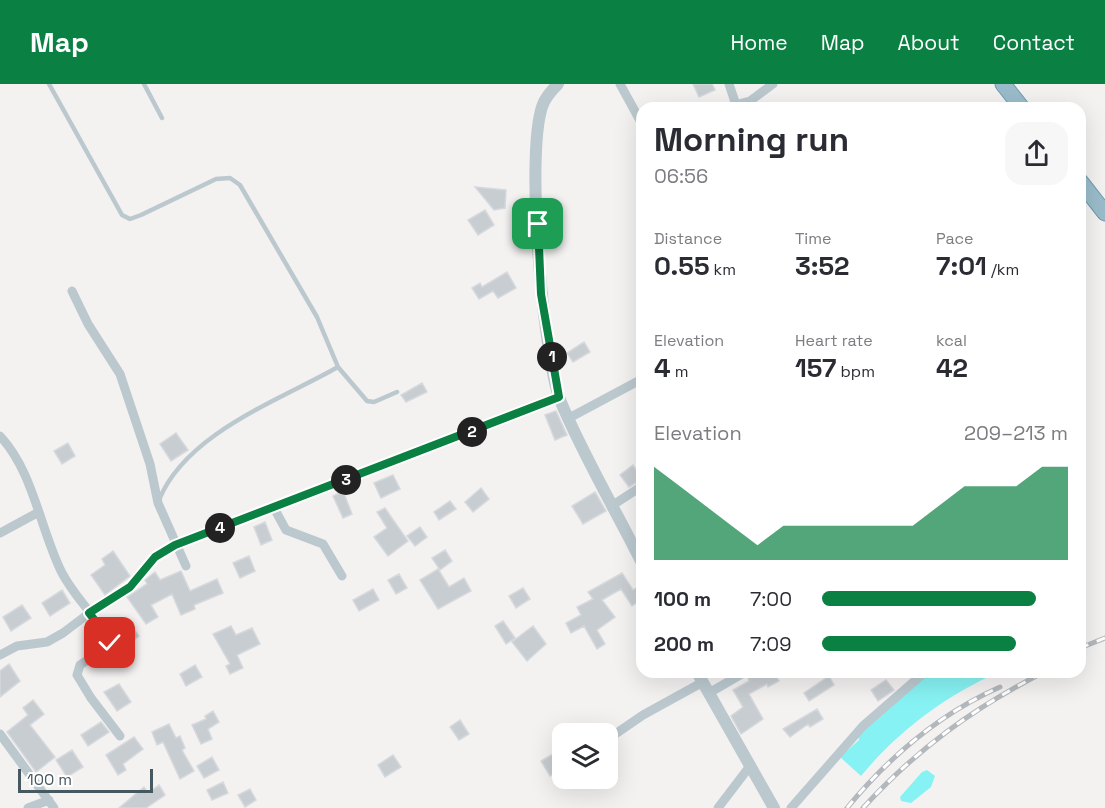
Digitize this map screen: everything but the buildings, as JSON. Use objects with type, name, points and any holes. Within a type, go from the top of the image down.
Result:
[{"type":"highway","points":[[1003,84],[1017,102]]},
{"type":"highway","points":[[1086,189],[1105,213]]},
{"type":"street","points":[[558,84],[543,102],[534,153],[541,294],[559,397],[636,550]]},
{"type":"street","points":[[620,84],[636,113]]},
{"type":"street","points":[[729,84],[735,102]]},
{"type":"street","points":[[748,102],[773,84]]},
{"type":"street","points":[[72,291],[88,324],[120,374],[150,464],[158,503],[186,566]]},
{"type":"street","points":[[569,418],[636,382]]},
{"type":"street","points":[[0,655],[17,646],[47,642],[130,587],[155,557],[175,545],[559,397]]},
{"type":"street","points":[[0,436],[23,466],[37,513],[62,573],[80,603],[106,634],[110,643],[80,665],[77,675],[120,736]]},
{"type":"street","points":[[613,505],[636,490]]},
{"type":"street","points":[[274,508],[286,530],[322,544],[342,576]]},
{"type":"street","points":[[0,533],[37,513]]},
{"type":"street","points":[[618,732],[643,715],[703,682],[720,678]]},
{"type":"street","points":[[791,808],[863,726],[918,678]]},
{"type":"street","points":[[703,682],[774,808]]},
{"type":"street","points":[[0,734],[52,804],[28,808]]},
{"type":"street","points":[[718,808],[750,766]]},
{"type":"lane","points":[[49,84],[122,215],[130,219],[141,215],[216,178],[230,178],[240,185],[321,325],[338,367],[367,401],[374,402],[397,392]]},
{"type":"lane","points":[[144,84],[162,118]]},
{"type":"lane","points":[[158,503],[165,485],[176,471],[208,442],[240,418],[338,367]]},
{"type":"water","points":[[924,678],[987,678],[960,692],[924,716],[891,744],[861,776],[840,757],[859,740],[858,731]]},
{"type":"water","points":[[927,770],[935,776],[931,787],[911,803],[901,801],[900,797],[922,772]]},
{"type":"railway","points":[[1086,646],[1105,638]]},
{"type":"railway","points":[[863,808],[904,767],[947,732],[969,716],[1033,678]]},
{"type":"railway","points":[[847,808],[880,771],[916,738],[956,710],[1000,687]]},
{"type":"route","points":[[110,643],[106,634],[89,613],[130,587],[155,557],[175,545],[419,453],[559,397],[541,294],[538,224]]}]
